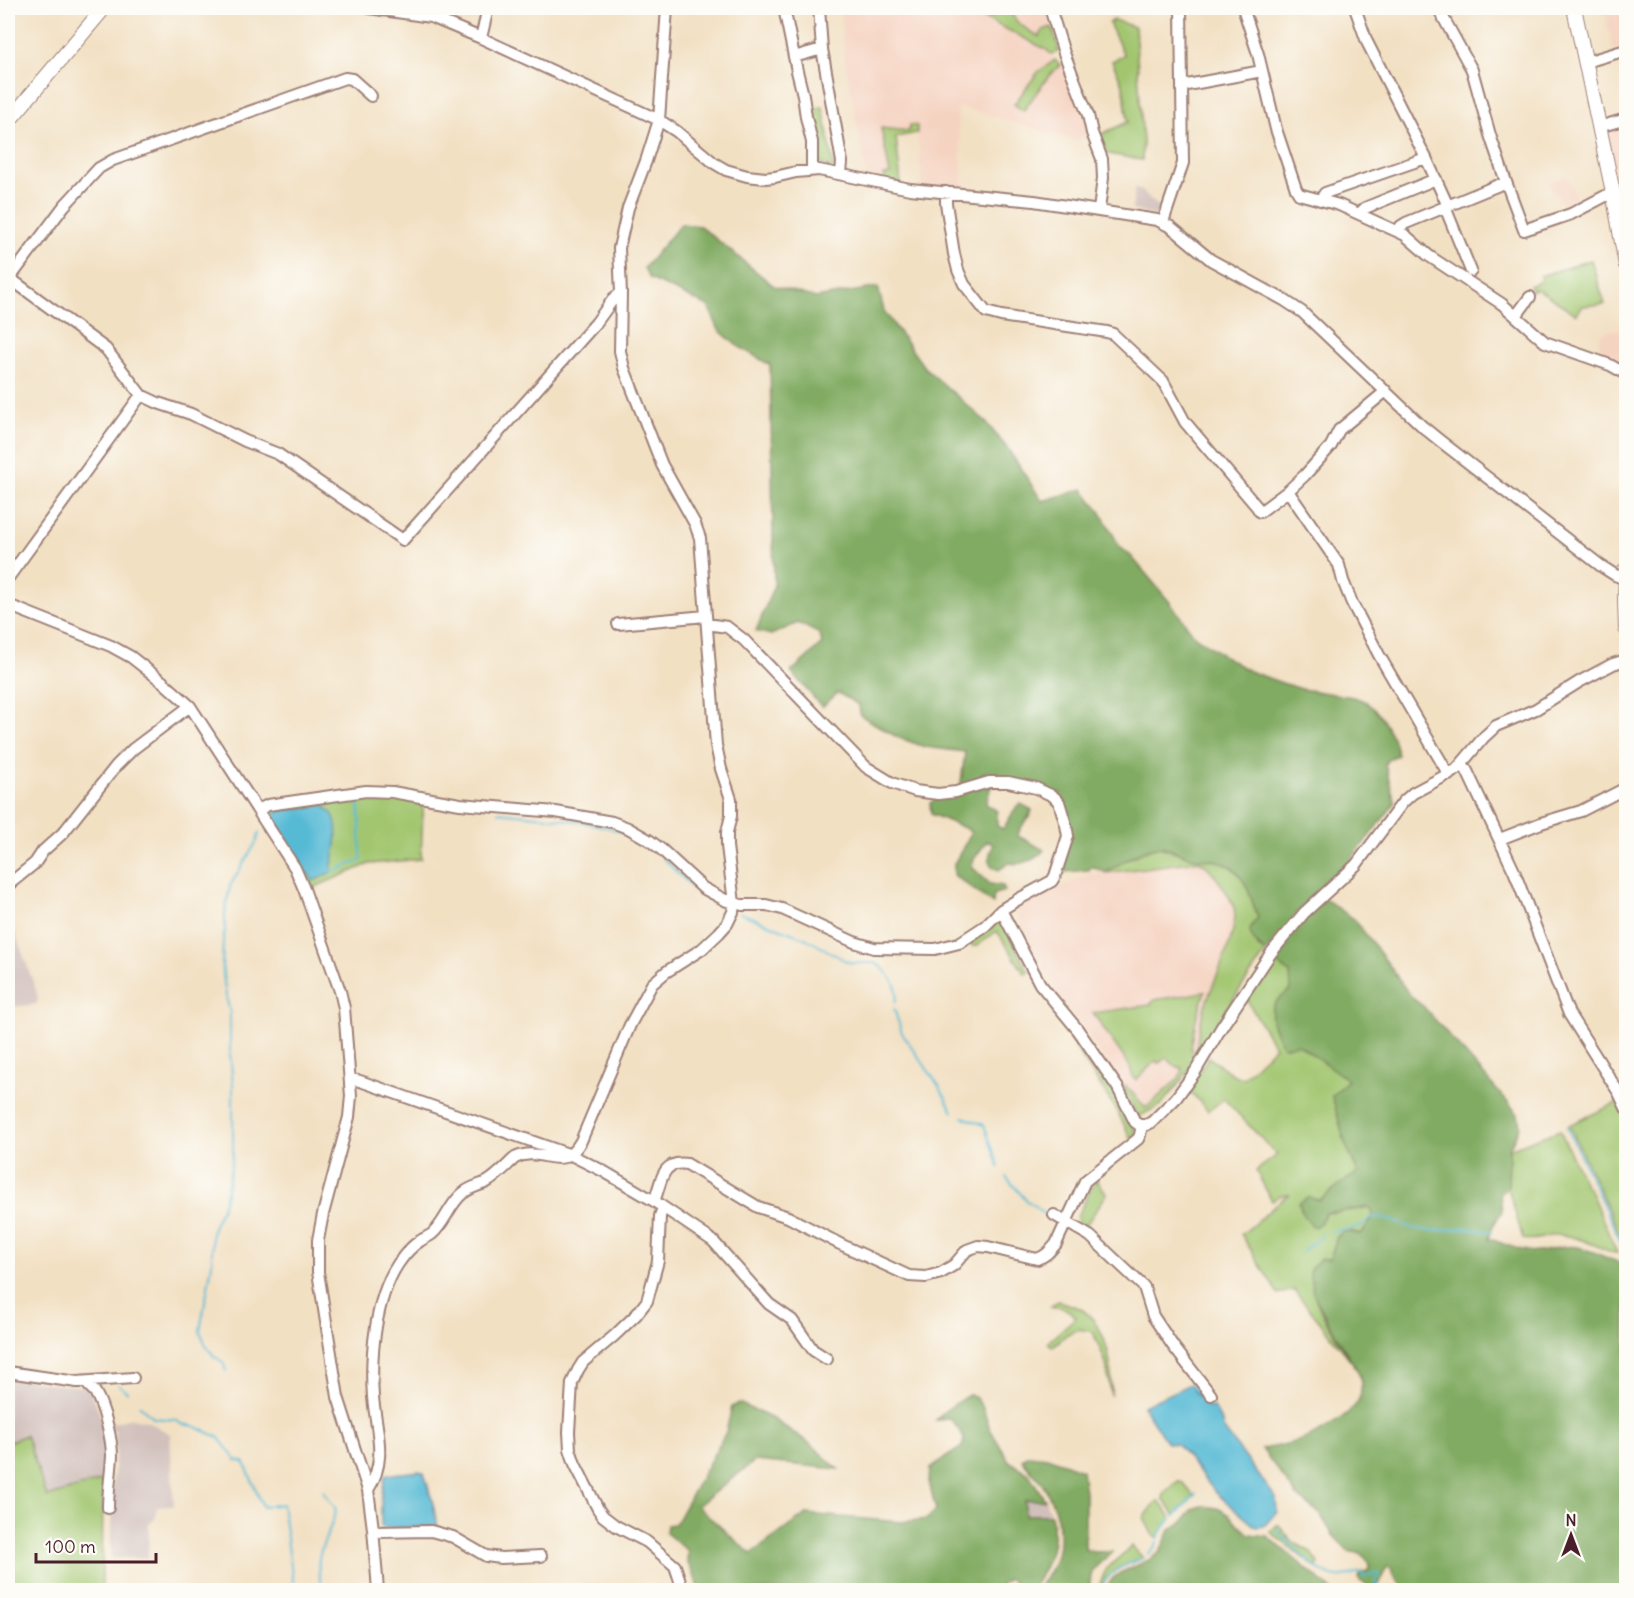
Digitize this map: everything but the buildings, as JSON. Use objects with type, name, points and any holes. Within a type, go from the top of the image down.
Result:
[{"type":"main road","points":[[8,122],[104,8]]},
{"type":"main road","points":[[1574,8],[1626,265]]},
{"type":"main road","points":[[1626,580],[1626,629]]},
{"type":"street","points":[[369,8],[425,15],[481,38],[659,120],[676,131],[714,163],[736,174],[765,178],[812,169],[826,170],[896,187],[1034,201],[1163,222],[1212,260],[1302,312],[1448,447],[1607,570],[1626,580]]},
{"type":"street","points":[[481,38],[488,8]]},
{"type":"street","points":[[368,1490],[378,1473],[379,1460],[379,1440],[373,1396],[375,1336],[382,1300],[398,1264],[418,1242],[440,1226],[460,1196],[471,1188],[487,1182],[514,1158],[530,1154],[562,1159],[571,1155],[581,1141],[630,1025],[652,984],[666,972],[702,949],[719,933],[730,918],[734,903],[727,846],[731,799],[716,745],[700,538],[695,524],[662,465],[624,368],[621,351],[619,248],[628,208],[659,120],[667,8]]},
{"type":"street","points":[[784,8],[805,100],[806,117],[812,142],[812,169]]},
{"type":"street","points":[[819,8],[822,49],[842,162],[841,174]]},
{"type":"street","points":[[1050,8],[1102,159],[1103,178],[1099,210]]},
{"type":"street","points":[[1163,222],[1183,163],[1181,8]]},
{"type":"street","points":[[1243,8],[1276,129],[1297,191],[1302,195],[1359,214],[1398,231],[1429,256],[1479,288],[1550,345],[1610,365],[1626,374]]},
{"type":"street","points":[[1355,8],[1367,42],[1436,179],[1471,271]]},
{"type":"street","points":[[1438,8],[1472,70],[1490,135],[1524,230],[1571,214],[1613,192]]},
{"type":"street","points":[[794,57],[822,49]]},
{"type":"street","points":[[1586,62],[1626,50]]},
{"type":"street","points":[[1182,87],[1262,71]]},
{"type":"street","points":[[371,96],[352,79],[345,78],[105,164],[64,206],[9,278],[106,349],[141,395],[191,414],[236,437],[278,454],[403,540],[596,323],[614,298],[621,293]]},
{"type":"street","points":[[1599,127],[1626,119]]},
{"type":"street","points":[[1320,200],[1325,194],[1426,158]]},
{"type":"street","points":[[1359,214],[1365,207],[1436,179]]},
{"type":"street","points":[[1398,231],[1401,225],[1506,182]]},
{"type":"street","points":[[946,192],[947,214],[958,270],[971,295],[986,312],[1113,334],[1163,381],[1191,430],[1260,512],[1305,475],[1331,446],[1339,430],[1386,391]]},
{"type":"street","points":[[1516,316],[1530,297]]},
{"type":"street","points":[[8,578],[141,395]]},
{"type":"street","points":[[1288,491],[1339,565],[1343,581],[1379,655],[1449,775]]},
{"type":"street","points":[[8,605],[111,646],[131,657],[164,682],[190,706],[295,868],[304,889],[344,1008],[351,1079],[349,1117],[323,1214],[318,1240],[318,1272],[338,1397],[368,1490],[378,1590]]},
{"type":"street","points":[[258,810],[268,805],[366,791],[392,792],[460,804],[556,812],[612,822],[649,840],[703,888],[734,903],[772,906],[854,942],[883,949],[926,950],[953,946],[971,936],[1001,910],[1052,881],[1055,876],[1067,841],[1068,831],[1059,802],[1053,796],[1036,788],[1008,782],[989,782],[956,792],[938,794],[915,791],[892,783],[866,767],[744,640],[727,627],[706,620],[618,624]]},
{"type":"street","points":[[1001,910],[1040,984],[1078,1030],[1118,1088],[1135,1122],[1146,1125],[1157,1118],[1176,1098],[1260,969],[1297,921],[1356,866],[1403,802],[1413,793],[1449,775],[1496,726],[1536,709],[1613,664],[1626,660]]},
{"type":"street","points":[[8,885],[35,863],[43,851],[63,833],[116,766],[133,749],[190,706]]},
{"type":"street","points":[[1462,764],[1514,871],[1569,1014],[1626,1108]]},
{"type":"street","points":[[1500,839],[1581,811],[1626,788]]},
{"type":"street","points":[[351,1079],[571,1155],[603,1171],[713,1241],[756,1291],[769,1304],[789,1317],[808,1344],[827,1359]]},
{"type":"street","points":[[679,1590],[680,1581],[675,1566],[647,1542],[616,1526],[603,1516],[575,1464],[569,1440],[572,1383],[578,1370],[583,1362],[636,1315],[647,1300],[658,1261],[660,1216],[658,1204],[663,1173],[675,1164],[687,1164],[758,1207],[788,1217],[903,1274],[931,1276],[941,1273],[954,1264],[967,1250],[978,1246],[1037,1259],[1043,1257],[1056,1244],[1085,1181],[1138,1139],[1142,1125]]},
{"type":"street","points":[[1054,1215],[1090,1236],[1144,1287],[1153,1316],[1211,1395]]},
{"type":"street","points":[[8,1372],[85,1382],[133,1378]]},
{"type":"street","points":[[85,1382],[95,1393],[106,1420],[110,1439],[112,1455],[108,1508]]},
{"type":"street","points":[[374,1532],[432,1531],[453,1537],[486,1556],[501,1558],[541,1556]]},
{"type":"shaded area","points":[[840,8],[965,8],[1045,49],[1055,60],[1038,72],[1014,104],[1023,110],[1060,65],[1065,68],[1085,118],[1090,139],[1082,137],[1078,141],[960,107],[957,108],[964,190],[922,186],[917,127],[909,131],[882,128],[890,174],[886,181],[867,176],[844,56]]},
{"type":"shaded area","points":[[1007,8],[1046,8],[1052,27],[1043,30],[1040,37],[1019,24]]},
{"type":"shaded area","points":[[1596,8],[1626,8],[1626,47],[1614,51],[1605,14],[1599,15]]},
{"type":"shaded area","points":[[1626,126],[1626,223],[1608,133]]},
{"type":"shaded area","points":[[1567,175],[1580,206],[1567,212],[1557,194],[1554,195],[1549,182]]},
{"type":"shaded area","points":[[1135,188],[1140,189],[1163,211],[1161,217],[1132,210]]},
{"type":"shaded area","points":[[1626,329],[1626,370],[1599,357],[1600,336],[1609,330]]},
{"type":"shaded area","points":[[1198,861],[1204,863],[1229,896],[1235,910],[1233,929],[1194,1063],[1161,1105],[1150,1112],[1124,1089],[1085,1030],[1058,997],[1052,979],[1015,912],[1064,885],[1091,874]]},
{"type":"shaded area","points":[[8,913],[38,996],[37,1004],[13,1007],[8,993]]},
{"type":"shaded area","points":[[8,1379],[89,1387],[103,1422],[114,1423],[131,1418],[147,1421],[170,1434],[174,1506],[157,1507],[155,1519],[149,1524],[148,1558],[111,1558],[115,1430],[106,1430],[103,1480],[47,1498],[26,1435],[8,1442]]},
{"type":"shaded area","points":[[1025,1500],[1045,1500],[1051,1515],[1025,1515]]},
{"type":"green space","points":[[965,8],[983,8],[994,14],[998,8],[1007,8],[1019,24],[1039,37],[1043,30],[1052,27],[1059,48],[1057,52],[1051,54]]},
{"type":"green space","points":[[1114,20],[1135,27],[1143,143],[1142,160],[1104,153],[1097,136],[1128,122],[1123,85],[1112,61],[1124,55],[1109,23]]},
{"type":"green space","points":[[1055,60],[1060,65],[1048,77],[1023,111],[1014,104],[1038,72]]},
{"type":"green space","points":[[823,107],[834,168],[816,160],[809,109]]},
{"type":"green space","points":[[910,125],[917,126],[917,133],[896,137],[901,184],[886,181],[884,175],[890,174],[881,128],[909,131]]},
{"type":"green space","points":[[681,224],[700,226],[774,286],[816,298],[878,287],[884,311],[924,367],[984,420],[1008,449],[1042,501],[1083,489],[1100,511],[1120,547],[1131,556],[1195,636],[1249,671],[1302,689],[1365,701],[1380,715],[1393,738],[1398,755],[1388,759],[1385,764],[1395,803],[1345,867],[1302,907],[1266,952],[1256,943],[1250,931],[1258,918],[1249,891],[1240,876],[1226,864],[1157,847],[1134,855],[1106,873],[1094,867],[1090,867],[1089,870],[1064,872],[1060,868],[1068,818],[1039,785],[991,786],[986,804],[997,811],[997,826],[1003,829],[1017,806],[1021,804],[1032,810],[1018,836],[1044,850],[1037,857],[1028,861],[1019,864],[1009,863],[999,870],[992,867],[990,856],[994,845],[987,841],[974,859],[972,867],[990,884],[1003,886],[1005,891],[994,894],[993,904],[954,875],[954,864],[971,833],[967,829],[931,814],[930,803],[937,798],[964,793],[961,782],[965,752],[925,747],[897,737],[860,715],[859,705],[838,693],[822,707],[791,672],[822,644],[820,634],[798,623],[771,635],[756,631],[774,585],[770,365],[736,345],[719,330],[708,306],[650,279],[644,268]]},
{"type":"green space","points":[[1591,260],[1605,304],[1583,306],[1576,314],[1539,290],[1532,291],[1530,286],[1541,281],[1540,276]]},
{"type":"green space","points":[[367,794],[421,801],[423,809],[421,859],[369,864],[308,890],[304,876],[267,813],[279,807],[308,805]]},
{"type":"green space","points":[[1155,847],[1221,862],[1235,869],[1248,888],[1258,918],[1251,928],[1258,947],[1266,952],[1182,1080],[1161,1105],[1138,1117],[1124,1089],[1125,1085],[1146,1108],[1178,1079],[1183,1070],[1166,1058],[1159,1063],[1156,1061],[1136,1080],[1129,1065],[1093,1013],[1150,1005],[1154,1000],[1205,992],[1196,1019],[1191,1049],[1194,1061],[1203,1013],[1229,943],[1235,918],[1233,904],[1225,890],[1209,869],[1198,861],[1106,873],[1124,861]]},
{"type":"green space","points":[[1325,899],[1354,919],[1411,997],[1423,1006],[1518,1114],[1520,1126],[1509,1149],[1508,1188],[1500,1193],[1502,1211],[1493,1226],[1489,1239],[1529,1252],[1577,1247],[1626,1264],[1626,1590],[1404,1590],[1393,1575],[1391,1568],[1387,1567],[1374,1589],[1358,1578],[1363,1572],[1368,1571],[1367,1559],[1361,1554],[1349,1552],[1333,1535],[1320,1514],[1297,1496],[1262,1449],[1294,1442],[1321,1431],[1355,1406],[1361,1391],[1359,1373],[1313,1293],[1310,1276],[1311,1268],[1320,1259],[1330,1259],[1337,1237],[1343,1231],[1361,1234],[1373,1218],[1372,1210],[1368,1207],[1326,1213],[1320,1223],[1314,1227],[1305,1216],[1299,1203],[1308,1197],[1320,1200],[1358,1173],[1345,1143],[1332,1096],[1348,1080],[1298,1044],[1283,1047],[1272,1019],[1276,1002],[1291,990],[1290,973],[1272,959],[1308,915]]},
{"type":"green space","points":[[1001,921],[1029,972],[1025,974],[997,931],[977,946],[968,943]]},
{"type":"green space","points":[[1272,959],[1290,973],[1298,1044],[1349,1080],[1332,1096],[1345,1143],[1359,1173],[1320,1200],[1320,1223],[1325,1213],[1368,1207],[1372,1209],[1373,1218],[1361,1234],[1351,1231],[1337,1237],[1330,1259],[1320,1260],[1311,1268],[1311,1280],[1313,1292],[1324,1317],[1352,1362],[1294,1290],[1278,1294],[1241,1234],[1290,1194],[1279,1196],[1272,1201],[1256,1171],[1277,1155],[1224,1099],[1208,1111],[1189,1090],[1208,1057],[1234,1075],[1243,1078],[1275,1047],[1246,999]]},
{"type":"green space","points":[[1069,1023],[1114,1090],[1135,1130],[1136,1133],[1131,1139],[1117,1111],[1063,1028]]},
{"type":"green space","points":[[1618,1102],[1626,1116],[1626,1248],[1569,1125]]},
{"type":"green space","points":[[1560,1130],[1586,1187],[1589,1188],[1617,1253],[1567,1236],[1555,1235],[1532,1240],[1523,1239],[1508,1188],[1509,1149]]},
{"type":"green space","points":[[1097,1180],[1107,1194],[1086,1225],[1079,1223],[1078,1214]]},
{"type":"green space","points":[[1058,1301],[1081,1309],[1090,1316],[1103,1336],[1110,1360],[1111,1396],[1106,1363],[1093,1332],[1075,1330],[1052,1347],[1048,1342],[1076,1317],[1064,1309],[1050,1307]]},
{"type":"green space","points":[[968,1395],[976,1398],[983,1408],[990,1429],[1009,1461],[1029,1474],[1045,1500],[1025,1500],[1025,1515],[1051,1515],[1053,1536],[1050,1555],[1031,1590],[1024,1590],[1009,1579],[1000,1585],[1003,1590],[698,1590],[698,1584],[687,1561],[688,1551],[666,1533],[667,1525],[675,1524],[726,1432],[732,1407],[739,1403],[773,1419],[808,1442],[838,1469],[755,1461],[697,1506],[751,1554],[806,1514],[901,1522],[927,1519],[936,1510],[929,1482],[930,1468],[962,1447],[964,1439],[950,1419],[936,1420]]},
{"type":"green space","points":[[26,1435],[47,1497],[103,1480],[102,1590],[8,1590],[8,1442]]},
{"type":"green space","points":[[1029,1455],[1047,1457],[1082,1470],[1085,1492],[1085,1549],[1093,1552],[1113,1552],[1098,1564],[1093,1572],[1090,1590],[1037,1590],[1055,1561],[1059,1530],[1046,1490],[1022,1459]]},
{"type":"green space","points":[[1178,1481],[1181,1481],[1194,1496],[1175,1515],[1163,1499],[1164,1494]]},
{"type":"green space","points":[[1156,1502],[1159,1502],[1172,1518],[1158,1538],[1152,1534],[1144,1518]]},
{"type":"green space","points":[[1202,1506],[1218,1508],[1249,1534],[1267,1536],[1332,1590],[1105,1590],[1113,1578],[1120,1573],[1149,1560],[1160,1552],[1170,1530],[1184,1521],[1193,1509]]},
{"type":"green space","points":[[1277,1525],[1291,1541],[1311,1552],[1319,1563],[1316,1568],[1270,1532]]},
{"type":"green space","points":[[1132,1546],[1143,1558],[1119,1568],[1109,1576],[1101,1588],[1099,1587],[1106,1569]]},
{"type":"water","points":[[323,804],[333,815],[336,844],[330,873],[313,881],[308,873],[303,872],[270,816],[284,810],[310,808]]},
{"type":"water","points":[[1190,1384],[1209,1408],[1213,1406],[1223,1428],[1276,1498],[1277,1512],[1264,1526],[1256,1527],[1216,1493],[1177,1444],[1167,1443],[1143,1406]]},
{"type":"water","points":[[419,1471],[424,1473],[438,1527],[383,1528],[381,1499],[385,1476]]},
{"type":"waterway","points":[[328,870],[334,871],[361,860],[359,799]]},
{"type":"waterway","points":[[434,806],[451,808]]},
{"type":"waterway","points":[[498,812],[585,822],[634,837]]},
{"type":"waterway","points":[[226,1371],[223,1362],[215,1357],[206,1346],[200,1331],[212,1264],[213,1227],[222,1208],[233,1152],[230,1013],[222,966],[223,942],[230,886],[257,841],[259,833]]},
{"type":"waterway","points":[[663,858],[692,887],[726,907]]},
{"type":"waterway","points":[[740,913],[807,939],[846,961],[876,963],[885,970],[895,985],[897,991],[895,1002]]},
{"type":"waterway","points":[[894,1009],[902,1033],[939,1086],[953,1112]]},
{"type":"waterway","points":[[963,1117],[984,1125],[999,1167]]},
{"type":"waterway","points":[[1567,1127],[1626,1253]]},
{"type":"waterway","points":[[1006,1177],[1026,1200],[1060,1225]]},
{"type":"waterway","points":[[1331,1232],[1358,1227],[1376,1217],[1432,1231],[1464,1228],[1492,1232]]},
{"type":"waterway","points":[[1303,1251],[1322,1235]]},
{"type":"waterway","points":[[119,1385],[127,1392]]},
{"type":"waterway","points":[[1192,1385],[1200,1397],[1198,1400]]},
{"type":"waterway","points":[[139,1405],[154,1418],[176,1420],[181,1424],[194,1426],[218,1437],[236,1460],[244,1462],[263,1507],[282,1504],[296,1590]]},
{"type":"waterway","points":[[323,1491],[336,1509],[319,1557],[320,1577],[324,1590]]},
{"type":"waterway","points":[[1175,1515],[1196,1494]]},
{"type":"waterway","points":[[1158,1538],[1172,1518]]},
{"type":"waterway","points":[[1276,1529],[1304,1558],[1329,1575],[1340,1577],[1360,1572],[1363,1577],[1377,1572],[1379,1575],[1375,1580],[1376,1584],[1383,1590]]},
{"type":"waterway","points":[[1148,1554],[1157,1542]]},
{"type":"waterway","points":[[1101,1588],[1114,1572],[1143,1558]]}]
